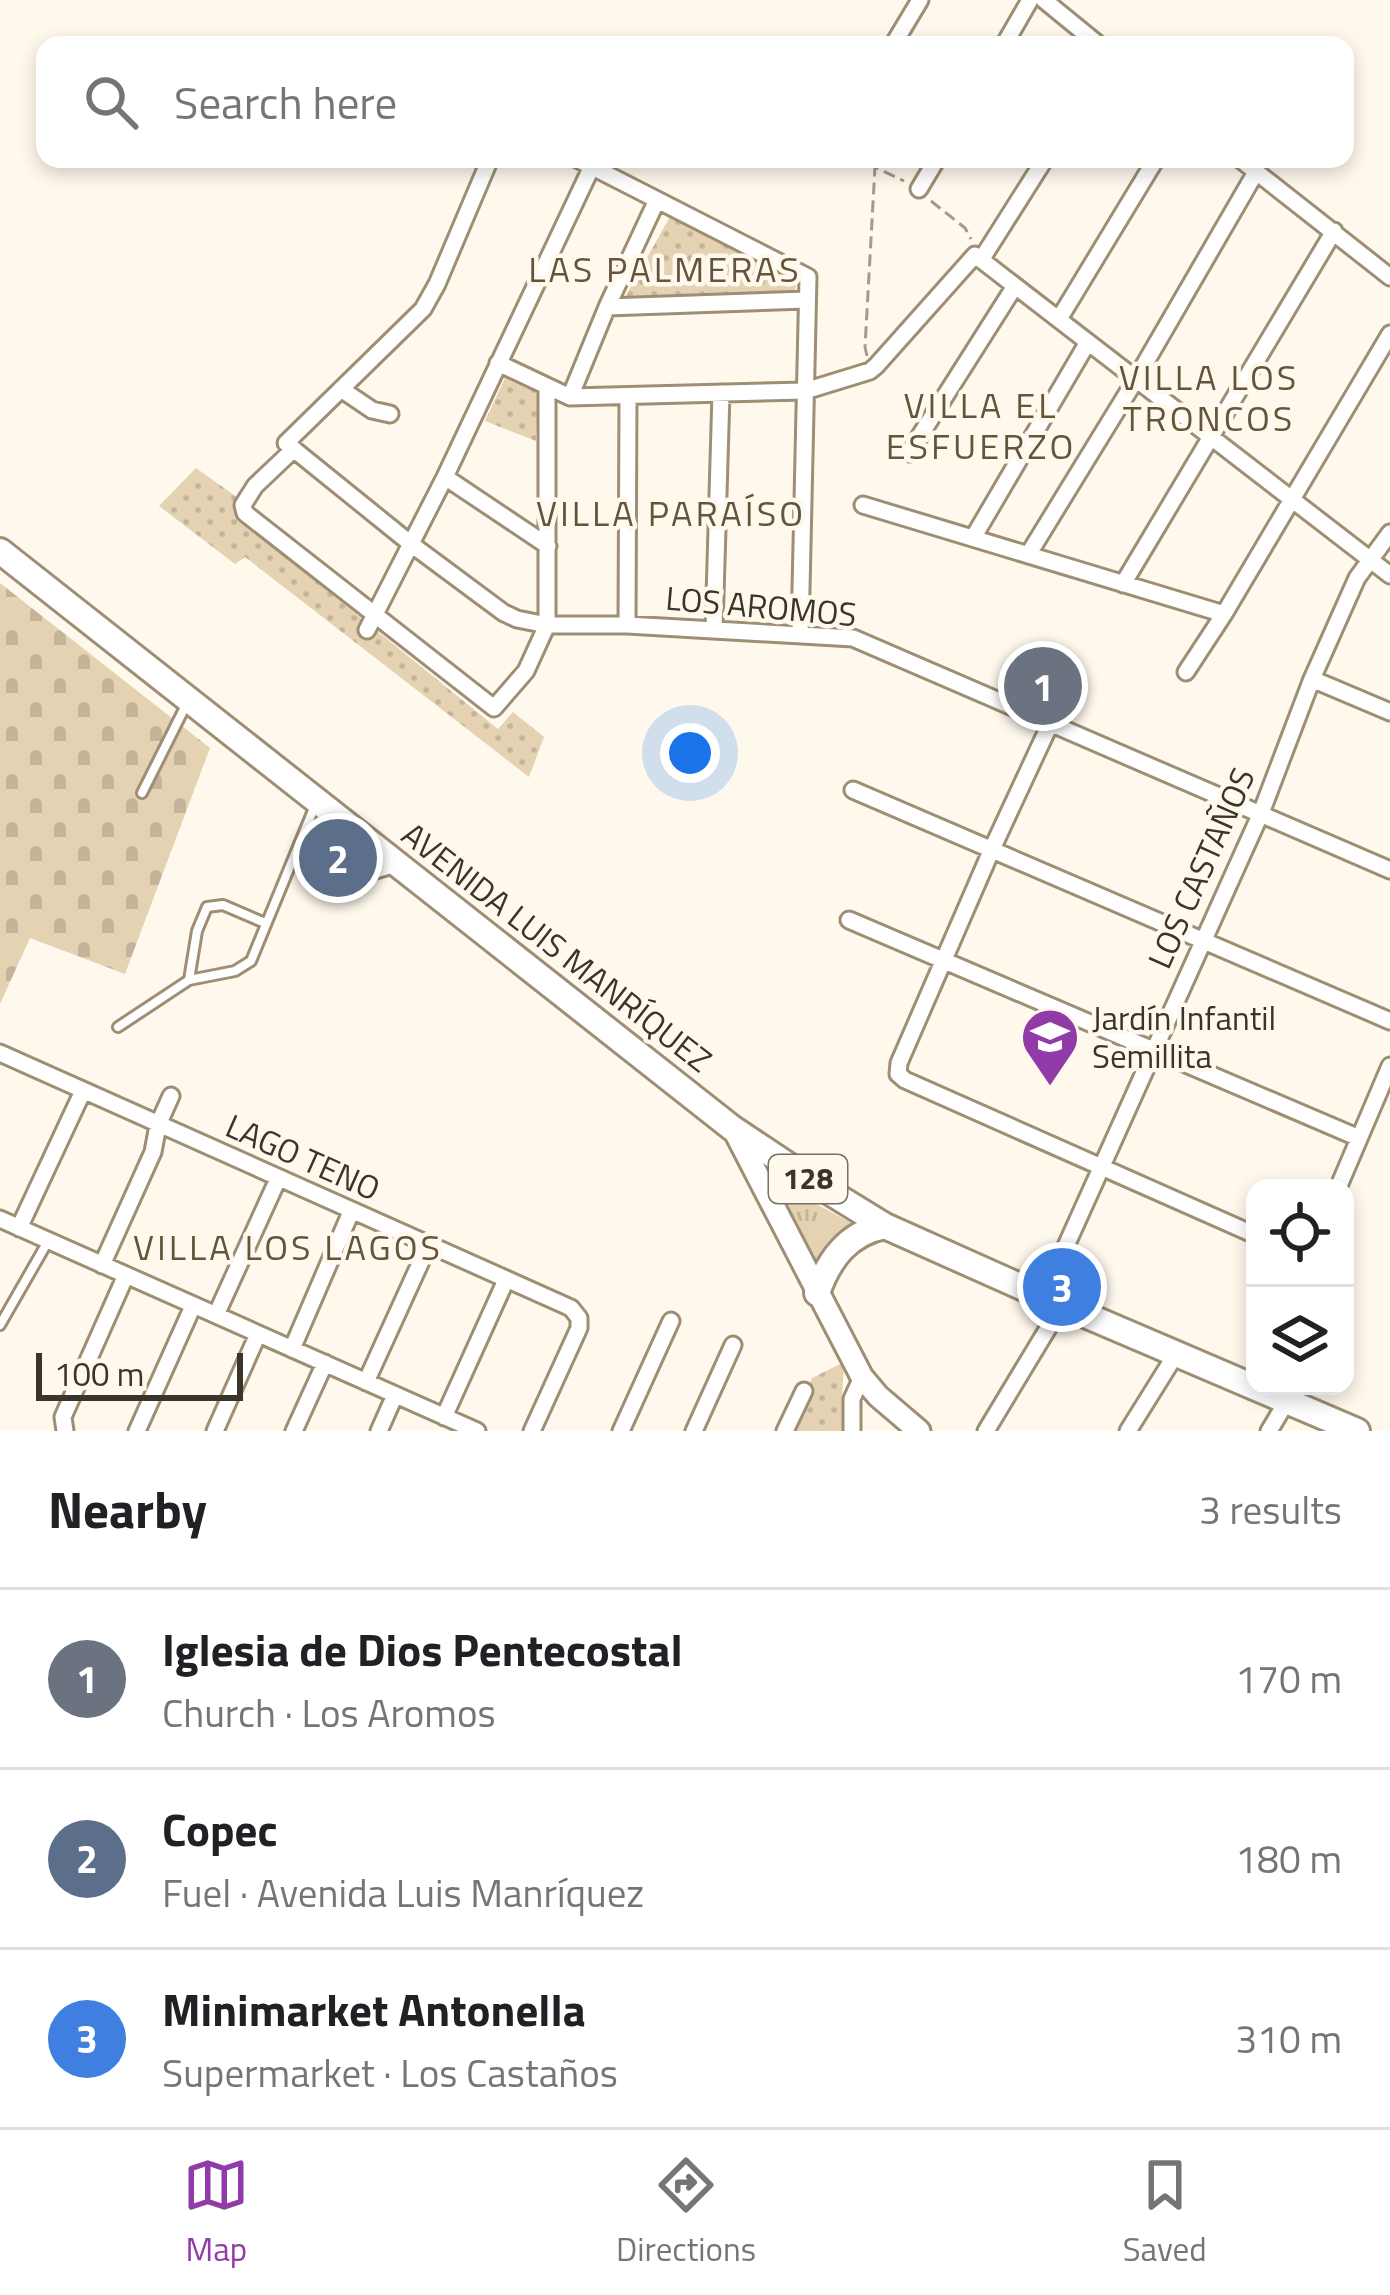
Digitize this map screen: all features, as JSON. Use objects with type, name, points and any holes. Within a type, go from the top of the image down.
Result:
[{"type":"main road","name":"AVENIDA LUIS MANRÍQUEZ","points":[[0,551],[732,1128]]},
{"type":"main road","name":"128","points":[[732,1128],[885,1226],[1246,1382]]},
{"type":"main road","points":[[732,1128],[862,1377],[919,1431]]},
{"type":"main road","points":[[817,1293],[839,1250],[859,1235],[885,1226]]},
{"type":"main road","name":"128","points":[[1275,1395],[1357,1431]]},
{"type":"street","points":[[898,36],[920,0]]},
{"type":"street","points":[[1009,36],[1030,0]]},
{"type":"street","points":[[1044,0],[1088,36]]},
{"type":"street","points":[[486,168],[429,301],[341,389],[254,486],[243,505],[249,517],[371,622],[494,709],[526,671],[547,625],[548,386]]},
{"type":"street","points":[[371,622],[445,477],[585,168]]},
{"type":"street","points":[[599,168],[808,277],[800,634]]},
{"type":"street","points":[[919,189],[932,168]]},
{"type":"street","points":[[498,363],[570,397],[805,392],[870,371],[978,257],[1039,168]]},
{"type":"street","points":[[1058,319],[1150,168]]},
{"type":"street","points":[[1251,168],[1390,277]]},
{"type":"street","points":[[1028,555],[1256,172]]},
{"type":"street","points":[[570,397],[657,200]]},
{"type":"street","points":[[1123,584],[1334,231]]},
{"type":"street","points":[[978,257],[1390,575]]},
{"type":"street","points":[[909,453],[1015,286]]},
{"type":"street","points":[[607,307],[807,300]]},
{"type":"street","points":[[1186,672],[1390,334]]},
{"type":"street","points":[[973,538],[1088,342]]},
{"type":"street","points":[[341,389],[372,410],[390,414]]},
{"type":"street","points":[[714,630],[721,393]]},
{"type":"street","points":[[627,626],[628,395]]},
{"type":"street","name":"LOS AROMOS","points":[[290,446],[411,544],[517,619],[547,625],[853,638],[1390,870]]},
{"type":"street","points":[[445,477],[548,546]]},
{"type":"street","points":[[863,505],[1224,614]]},
{"type":"street","name":"LOS CASTAÑOS","points":[[986,1431],[1052,1301],[1101,1167],[1261,813],[1312,679],[1358,578],[1390,533]]},
{"type":"street","points":[[1312,679],[1390,712]]},
{"type":"street","points":[[1051,722],[943,960],[898,1074],[1246,1231]]},
{"type":"street","points":[[853,790],[1390,1021]]},
{"type":"street","points":[[849,920],[1359,1138]]},
{"type":"street","name":"LAGO TENO","points":[[2,1060],[83,1091],[571,1308],[578,1318],[577,1334],[532,1431]]},
{"type":"street","points":[[1342,1179],[1390,1066]]},
{"type":"street","points":[[19,1228],[83,1091]]},
{"type":"street","points":[[102,1265],[154,1152],[158,1125],[171,1096]]},
{"type":"street","points":[[216,1315],[278,1179]]},
{"type":"street","points":[[292,1349],[350,1212]]},
{"type":"street","points":[[0,1219],[477,1431]]},
{"type":"street","points":[[366,1382],[428,1246]]},
{"type":"street","points":[[65,1431],[63,1417],[126,1275]]},
{"type":"street","points":[[444,1417],[506,1280]]},
{"type":"street","points":[[137,1431],[193,1306]]},
{"type":"street","points":[[621,1431],[671,1321]]},
{"type":"street","points":[[215,1431],[258,1334]]},
{"type":"street","points":[[694,1431],[733,1345]]},
{"type":"street","points":[[1128,1431],[1176,1354]]},
{"type":"street","points":[[294,1431],[325,1363]]},
{"type":"street","points":[[852,1431],[852,1399],[862,1377]]},
{"type":"street","points":[[785,1431],[804,1391]]},
{"type":"street","points":[[379,1431],[395,1394]]},
{"type":"street","points":[[1269,1431],[1287,1401]]},
{"type":"lane","points":[[142,793],[189,698]]},
{"type":"lane","points":[[323,804],[320,852],[354,880],[401,866]]},
{"type":"lane","points":[[118,1027],[189,980],[235,971],[251,961],[323,804]]},
{"type":"lane","points":[[189,980],[197,932],[207,907],[224,904],[265,923]]},
{"type":"lane","points":[[0,1324],[48,1241]]},
{"type":"path","points":[[870,371],[866,347],[875,168]]},
{"type":"path","points":[[877,168],[919,189],[965,228],[978,257]]},
{"type":"green space","points":[[672,213],[790,272],[797,281],[795,292],[624,299]]},
{"type":"green space","points":[[506,376],[539,392],[536,441],[485,421]]},
{"type":"green space","points":[[196,468],[238,498],[238,518],[498,729],[513,712],[544,737],[529,777],[245,557],[235,564],[159,506]]},
{"type":"green space","points":[[0,583],[210,748],[125,974],[30,938],[0,1004]]},
{"type":"green space","points":[[770,1179],[855,1225],[829,1240],[815,1267]]},
{"type":"green space","points":[[844,1362],[845,1431],[788,1431],[812,1378]]},
{"type":"place","name":"Iglesia de Dios Pentecostal","points":[[1043,686]]},
{"type":"place","name":"Copec","points":[[338,858]]},
{"type":"place","name":"Jardín Infantil Semillita","points":[[1050,1088]]},
{"type":"place","name":"Minimarket Antonella","points":[[1062,1287]]},
{"type":"district","name":"LAS PALMERAS","points":[[665,269]]},
{"type":"district","name":"VILLA LOS TRONCOS","points":[[1209,398]]},
{"type":"district","name":"VILLA EL ESFUERZO","points":[[981,426]]},
{"type":"district","name":"VILLA PARAÍSO","points":[[671,513]]},
{"type":"district","name":"VILLA LOS LAGOS","points":[[288,1247]]}]
